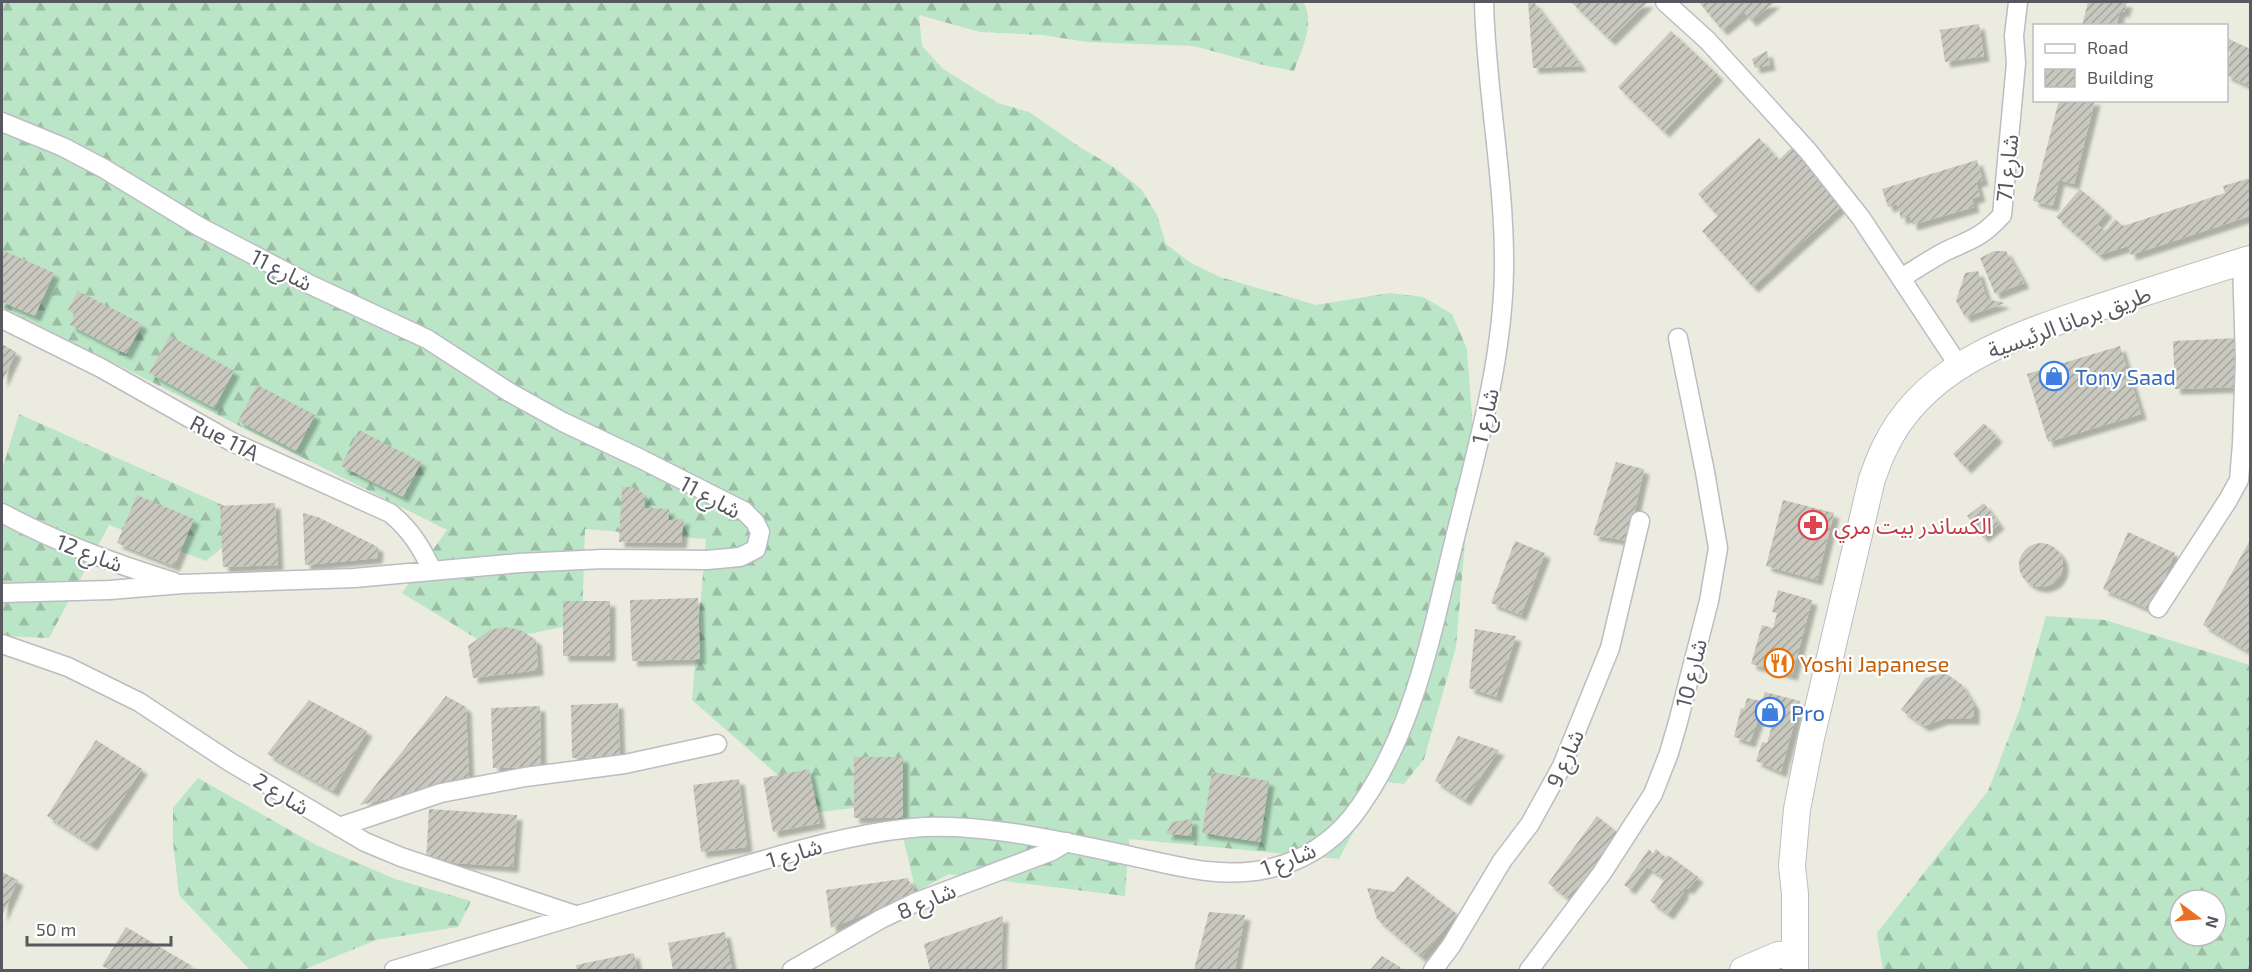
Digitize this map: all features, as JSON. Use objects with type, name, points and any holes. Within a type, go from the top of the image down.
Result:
[{"type":"main road","name":"طريق برمانا الرئيسية","points":[[1786,962],[1780,902],[1792,866],[1797,809],[1811,738],[1872,479],[1884,449],[1899,423],[1922,397],[1959,366],[1994,346],[2065,319],[2246,260]]},
{"type":"main road","points":[[1743,970],[1786,962]]},
{"type":"street","name":"شارع 1","points":[[394,970],[838,839],[914,827],[958,827],[1067,842],[1196,870],[1229,874],[1272,868],[1307,855],[1326,843],[1341,829],[1361,804],[1389,754],[1414,694],[1440,602],[1491,389],[1501,331],[1504,266],[1496,139],[1485,48],[1484,2]]},
{"type":"street","points":[[1665,2],[1707,40],[1808,151],[1861,218],[1959,366]]},
{"type":"street","name":"شارع 71","points":[[1901,278],[1946,251],[1971,242],[2002,215],[2016,73],[2014,36],[2018,2]]},
{"type":"street","name":"شارع 11","points":[[2,122],[63,147],[103,168],[200,227],[301,280],[427,339],[509,392],[563,422],[744,511],[755,522],[760,532],[756,549],[740,557],[707,560],[555,561],[354,578],[2,593]]},
{"type":"street","points":[[2158,608],[2239,480],[2245,359],[2246,260]]},
{"type":"street","name":"Rue 11A","points":[[2,319],[101,368],[232,442],[390,513],[404,524],[418,543],[432,570]]},
{"type":"street","name":"شارع 10","points":[[1529,970],[1608,865],[1653,794],[1678,722],[1709,601],[1718,548],[1678,338]]},
{"type":"street","name":"شارع 12","points":[[2,513],[34,530],[101,559],[182,584]]},
{"type":"street","name":"شارع 9","points":[[1433,970],[1451,946],[1502,861],[1530,824],[1562,766],[1610,648],[1640,521]]},
{"type":"street","name":"شارع 2","points":[[2,644],[68,667],[139,702],[230,762],[365,842],[401,857],[575,915]]},
{"type":"street","points":[[339,827],[441,793],[525,777],[625,764],[717,744]]},
{"type":"street","name":"شارع 8","points":[[792,970],[881,919],[914,903],[1052,850],[1067,842]]},
{"type":"green space","points":[[2,2],[1303,2],[1307,10],[1308,27],[1294,71],[1194,46],[1087,42],[1042,35],[980,32],[919,15],[922,46],[943,69],[998,103],[1029,112],[1081,148],[1112,166],[1141,189],[1157,215],[1166,244],[1191,263],[1220,277],[1316,305],[1390,293],[1423,297],[1452,314],[1467,349],[1473,447],[1456,647],[1424,759],[1404,784],[1380,781],[1339,859],[1129,839],[1125,896],[949,874],[916,892],[895,803],[820,812],[692,700],[706,539],[585,529],[582,623],[484,643],[402,593],[447,530],[2,307]]},
{"type":"green space","points":[[19,414],[256,520],[206,561],[109,525],[49,638],[2,636],[2,470]]},
{"type":"green space","points":[[2046,616],[2105,620],[2250,665],[2250,970],[1883,970],[1877,933],[1988,791],[2019,711]]},
{"type":"green space","points":[[198,778],[316,845],[395,879],[471,901],[458,927],[376,940],[303,970],[250,970],[179,895],[173,842],[173,808]]},
{"type":"building","points":[[1528,2],[1534,2],[1581,66],[1533,68]]},
{"type":"building","points":[[1571,2],[1648,2],[1610,40]]},
{"type":"building","points":[[1699,2],[1775,2],[1751,21],[1744,12],[1722,30]]},
{"type":"building","points":[[2088,2],[2127,2],[2124,12],[2120,11],[2117,24],[2082,24]]},
{"type":"building","points":[[1979,24],[1984,56],[1945,62],[1940,30]]},
{"type":"building","points":[[1671,31],[1718,75],[1664,132],[1618,87]]},
{"type":"building","points":[[2229,39],[2250,49],[2250,86],[2228,76],[2228,59],[2231,53],[2228,52]]},
{"type":"building","points":[[1767,51],[1770,65],[1755,68],[1752,59]]},
{"type":"building","points":[[2058,102],[2094,102],[2074,184],[2059,180],[2053,206],[2033,201]]},
{"type":"building","points":[[1759,138],[1779,160],[1793,146],[1845,203],[1753,287],[1702,231],[1718,216],[1698,194]]},
{"type":"building","points":[[1977,160],[1983,180],[1976,182],[1980,196],[1972,199],[1974,207],[1912,225],[1910,216],[1901,219],[1897,204],[1888,207],[1882,189]]},
{"type":"building","points":[[2250,178],[2250,216],[2131,255],[2128,246],[2099,255],[2056,217],[2080,189],[2107,212],[2097,224],[2105,231],[2115,219],[2123,226],[2225,193],[2223,186]]},
{"type":"building","points":[[2,250],[54,273],[35,316],[2,302]]},
{"type":"building","points":[[1994,251],[2006,251],[2024,283],[1995,294],[1980,258]]},
{"type":"building","points":[[1978,271],[1987,299],[2005,303],[1965,317],[1956,301],[1965,273]]},
{"type":"building","points":[[78,291],[142,324],[126,354],[70,325],[76,314],[68,310]]},
{"type":"building","points":[[170,336],[234,371],[214,408],[149,373]]},
{"type":"building","points":[[2238,338],[2239,387],[2175,389],[2173,341]]},
{"type":"building","points":[[2,344],[16,352],[2,382]]},
{"type":"building","points":[[2120,346],[2141,414],[2048,442],[2027,374]]},
{"type":"building","points":[[257,385],[315,415],[296,451],[238,421]]},
{"type":"building","points":[[1984,423],[1997,437],[1966,468],[1953,454]]},
{"type":"building","points":[[359,430],[421,462],[403,497],[341,466]]},
{"type":"building","points":[[1616,462],[1644,469],[1628,541],[1593,535]]},
{"type":"building","points":[[622,487],[632,487],[645,495],[644,508],[669,509],[669,520],[684,519],[681,543],[619,542]]},
{"type":"building","points":[[137,495],[194,519],[174,566],[117,543]]},
{"type":"building","points":[[1783,500],[1834,513],[1817,580],[1766,566]]},
{"type":"building","points":[[275,503],[278,565],[223,567],[220,506]]},
{"type":"building","points":[[1984,503],[1999,524],[1983,537],[1967,516]]},
{"type":"building","points":[[303,513],[318,517],[378,547],[377,558],[305,565]]},
{"type":"building","points":[[2128,532],[2175,553],[2151,610],[2103,589]]},
{"type":"building","points":[[2250,540],[2250,649],[2249,652],[2203,625]]},
{"type":"building","points":[[1515,541],[1545,553],[1521,615],[1491,603]]},
{"type":"building","points":[[2041,543],[2056,550],[2063,565],[2056,580],[2041,587],[2026,580],[2019,565],[2026,550]]},
{"type":"building","points":[[1778,590],[1812,600],[1792,675],[1751,664],[1762,625],[1773,628],[1777,613],[1772,612]]},
{"type":"building","points":[[698,598],[700,659],[632,661],[630,600]]},
{"type":"building","points":[[563,601],[610,601],[610,656],[563,656]]},
{"type":"building","points":[[505,627],[520,630],[536,640],[538,670],[473,678],[468,646],[490,630]]},
{"type":"building","points":[[1475,629],[1516,636],[1496,697],[1469,688]]},
{"type":"building","points":[[1945,673],[1961,684],[1974,705],[1974,719],[1943,719],[1924,726],[1901,710],[1925,678]]},
{"type":"building","points":[[1765,692],[1800,701],[1781,772],[1756,761],[1762,742],[1767,743],[1773,722],[1759,717],[1750,742],[1734,737],[1741,708],[1744,709],[1747,698],[1762,701]]},
{"type":"building","points":[[446,696],[466,707],[469,780],[360,805]]},
{"type":"building","points":[[309,700],[367,731],[333,791],[267,754]]},
{"type":"building","points":[[618,703],[620,756],[572,758],[571,705]]},
{"type":"building","points":[[540,706],[541,767],[493,768],[491,708]]},
{"type":"building","points":[[1458,736],[1499,750],[1465,800],[1435,781]]},
{"type":"building","points":[[96,740],[142,769],[92,845],[47,816]]},
{"type":"building","points":[[854,757],[903,757],[903,818],[854,818]]},
{"type":"building","points":[[809,769],[820,823],[773,832],[763,778]]},
{"type":"building","points":[[1212,772],[1269,781],[1260,842],[1202,833]]},
{"type":"building","points":[[739,779],[747,847],[701,852],[693,785]]},
{"type":"building","points":[[429,809],[517,815],[513,867],[426,861]]},
{"type":"building","points":[[1597,816],[1618,833],[1571,901],[1548,883]]},
{"type":"building","points":[[1192,819],[1192,836],[1166,834],[1172,822]]},
{"type":"building","points":[[1649,849],[1653,854],[1656,849],[1666,858],[1668,855],[1698,877],[1688,889],[1685,887],[1682,891],[1684,892],[1668,914],[1650,901],[1665,879],[1647,867],[1630,889],[1624,885]]},
{"type":"building","points":[[2,872],[18,880],[2,916]]},
{"type":"building","points":[[1407,876],[1457,914],[1421,957],[1377,919],[1367,888],[1394,892]]},
{"type":"building","points":[[908,878],[914,894],[831,928],[826,890]]},
{"type":"building","points":[[1209,912],[1245,915],[1235,970],[1194,970]]},
{"type":"building","points":[[1003,916],[1001,970],[930,970],[924,944]]},
{"type":"building","points":[[126,927],[192,966],[189,970],[110,970],[102,966]]},
{"type":"building","points":[[725,932],[732,970],[673,970],[668,943]]},
{"type":"building","points":[[634,953],[637,970],[577,970],[576,965]]},
{"type":"building","points":[[1382,956],[1400,967],[1399,970],[1370,970]]},
{"type":"place","name":"Tony Saad","points":[[2054,376]]},
{"type":"place","name":"الكساندر بيت مري","points":[[1813,525]]},
{"type":"place","name":"Yoshi Japanese","points":[[1779,663]]},
{"type":"place","name":"Pro","points":[[1770,712]]}]
